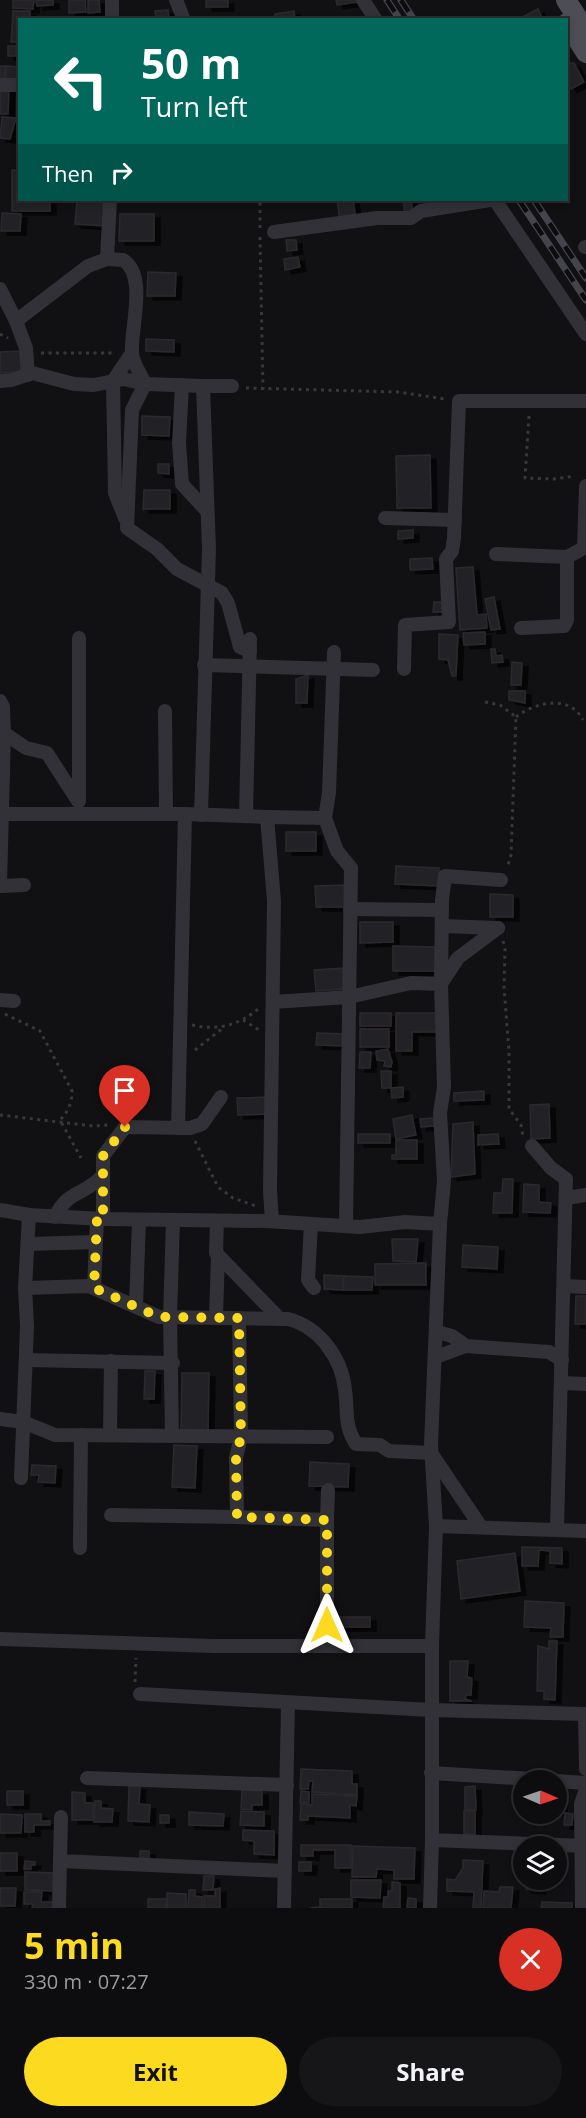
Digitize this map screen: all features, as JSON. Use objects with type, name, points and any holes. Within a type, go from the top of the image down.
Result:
[{"type":"main road","points":[[552,0],[564,18]]},
{"type":"main road","points":[[566,0],[586,31]]},
{"type":"main road","points":[[568,24],[586,53]]},
{"type":"street","points":[[112,0],[112,18]]},
{"type":"street","points":[[176,0],[183,18]]},
{"type":"street","points":[[363,0],[375,18]]},
{"type":"street","points":[[0,85],[18,85]]},
{"type":"street","points":[[107,259],[110,201]]},
{"type":"street","points":[[274,232],[377,219],[411,218],[422,211],[484,201]]},
{"type":"street","points":[[496,201],[586,334]]},
{"type":"street","points":[[16,321],[88,266],[107,259],[123,260],[133,270],[137,318],[132,353],[113,381],[115,493],[127,523]]},
{"type":"street","points":[[0,289],[26,348],[28,375]]},
{"type":"street","points":[[132,353],[145,384],[132,410],[127,528],[157,549],[177,569],[222,593],[228,603],[240,647],[250,645],[246,816]]},
{"type":"street","points":[[0,381],[28,375],[94,385],[124,379],[145,384],[232,386]]},
{"type":"street","points":[[182,385],[179,443],[182,484],[207,511]]},
{"type":"street","points":[[201,815],[207,585],[207,511],[202,386]]},
{"type":"street","points":[[404,669],[405,625],[449,622],[446,559],[452,551],[455,520],[459,401],[586,401]]},
{"type":"street","points":[[496,554],[567,557],[584,548],[586,486]]},
{"type":"street","points":[[385,519],[455,520]]},
{"type":"street","points":[[521,628],[564,626],[568,602],[567,557]]},
{"type":"street","points":[[79,638],[80,808]]},
{"type":"street","points":[[334,652],[329,793],[325,818],[337,851],[351,868],[346,1226]]},
{"type":"street","points":[[204,665],[373,670]]},
{"type":"street","points":[[0,701],[3,707],[1,886],[24,885]]},
{"type":"street","points":[[165,711],[166,814]]},
{"type":"street","points":[[3,733],[26,748],[47,753],[80,808]]},
{"type":"street","points":[[2,814],[80,808],[166,814],[325,818]]},
{"type":"street","points":[[184,1128],[180,1061],[185,814]]},
{"type":"street","points":[[267,817],[274,901],[270,1190],[272,1221]]},
{"type":"street","points":[[430,1908],[432,1646],[436,1526],[431,1453],[440,1224],[444,1181],[440,1113],[444,1087],[441,984],[442,910],[445,876],[501,880]]},
{"type":"street","points":[[350,909],[442,910]]},
{"type":"street","points":[[442,926],[498,928]]},
{"type":"street","points":[[441,984],[458,958],[498,928]]},
{"type":"street","points":[[273,1002],[349,997],[411,983],[441,984]]},
{"type":"street","points":[[94,1288],[96,1242],[104,1175],[103,1156],[125,1127],[184,1128],[202,1124],[220,1097]]},
{"type":"street","points":[[532,1146],[551,1168],[566,1179],[557,1529]]},
{"type":"street","points":[[55,1217],[66,1197],[92,1188],[104,1175]]},
{"type":"street","points":[[566,1198],[586,1195]]},
{"type":"street","points":[[0,1210],[29,1215],[100,1219],[272,1221],[346,1226],[405,1222],[440,1224]]},
{"type":"street","points":[[21,1478],[29,1215]]},
{"type":"street","points":[[136,1306],[139,1220]]},
{"type":"street","points":[[172,1436],[170,1317],[173,1220]]},
{"type":"street","points":[[216,1318],[217,1221]]},
{"type":"street","points":[[311,1224],[308,1280],[314,1288]]},
{"type":"street","points":[[28,1244],[96,1242]]},
{"type":"street","points":[[218,1255],[280,1319]]},
{"type":"street","points":[[564,1286],[586,1287]]},
{"type":"street","points":[[25,1288],[94,1288],[159,1317],[280,1319],[302,1322],[332,1349],[345,1388],[348,1432],[356,1444],[380,1445],[389,1451],[431,1453]]},
{"type":"street","points":[[237,1517],[236,1458],[241,1436],[239,1318]]},
{"type":"street","points":[[437,1332],[452,1336],[466,1346]]},
{"type":"street","points":[[436,1358],[466,1346],[549,1352],[562,1360]]},
{"type":"street","points":[[26,1360],[172,1363]]},
{"type":"street","points":[[110,1435],[111,1361]]},
{"type":"street","points":[[561,1383],[586,1384]]},
{"type":"street","points":[[0,1419],[23,1422],[55,1435],[327,1437]]},
{"type":"street","points":[[80,1548],[81,1435]]},
{"type":"street","points":[[431,1453],[481,1527]]},
{"type":"street","points":[[327,1646],[328,1490]]},
{"type":"street","points":[[111,1515],[327,1520]]},
{"type":"street","points":[[436,1526],[586,1531]]},
{"type":"street","points":[[0,1639],[136,1644],[432,1646]]},
{"type":"street","points":[[140,1695],[431,1710],[585,1714],[586,1769]]},
{"type":"street","points":[[284,1908],[288,1703]]},
{"type":"street","points":[[431,1773],[513,1778]]},
{"type":"street","points":[[87,1778],[287,1785]]},
{"type":"street","points":[[567,1782],[586,1783]]},
{"type":"street","points":[[582,1908],[584,1846],[581,1804],[586,1789]]},
{"type":"street","points":[[59,1908],[61,1817]]},
{"type":"street","points":[[432,1839],[584,1846]]},
{"type":"street","points":[[60,1861],[285,1871]]},
{"type":"path","points":[[260,201],[263,389]]},
{"type":"path","points":[[0,334],[26,348],[46,353],[132,353]]},
{"type":"path","points":[[232,386],[263,389],[398,392],[459,401]]},
{"type":"path","points":[[530,400],[525,478],[554,479],[586,474]]},
{"type":"path","points":[[484,702],[500,705],[516,717]]},
{"type":"path","points":[[516,717],[529,707],[567,703],[578,709],[583,720]]},
{"type":"path","points":[[501,880],[511,855],[516,717]]},
{"type":"path","points":[[498,928],[505,948],[508,1109],[521,1125],[524,1137],[532,1146]]},
{"type":"path","points":[[180,1061],[224,1027],[247,1019],[263,1005],[273,1002]]},
{"type":"path","points":[[6,1004],[6,1016],[39,1031],[72,1091],[67,1113],[60,1120]]},
{"type":"path","points":[[181,1024],[224,1027]]},
{"type":"path","points":[[0,1115],[60,1120],[93,1126],[125,1127]]},
{"type":"path","points":[[60,1120],[81,1158]]},
{"type":"path","points":[[184,1128],[218,1187],[233,1198],[254,1204],[272,1221]]},
{"type":"path","points":[[136,1644],[135,1683],[140,1695]]},
{"type":"building","points":[[13,0],[34,0],[33,9],[13,8]]},
{"type":"building","points":[[36,0],[53,0],[53,5],[37,6]]},
{"type":"building","points":[[69,0],[85,0],[86,12],[69,13]]},
{"type":"building","points":[[88,0],[99,0],[100,12],[88,13]]},
{"type":"building","points":[[206,0],[228,0],[228,7],[206,7]]},
{"type":"building","points":[[336,0],[357,0],[358,2],[337,5]]},
{"type":"building","points":[[538,9],[542,18],[525,18],[524,16]]},
{"type":"building","points":[[168,10],[169,18],[156,18],[155,11]]},
{"type":"building","points":[[13,11],[30,11],[30,18],[18,18],[18,42],[11,42]]},
{"type":"building","points":[[294,11],[295,18],[275,18],[275,14]]},
{"type":"building","points":[[8,46],[16,46],[16,56],[8,56]]},
{"type":"building","points":[[568,63],[574,63],[584,82],[571,89],[568,84]]},
{"type":"building","points":[[0,66],[6,66],[3,81],[0,81]]},
{"type":"building","points":[[6,66],[18,67],[18,82],[5,82]]},
{"type":"building","points":[[0,88],[9,89],[8,114],[0,114]]},
{"type":"building","points":[[2,117],[16,118],[10,139],[0,138]]},
{"type":"building","points":[[12,170],[18,170],[18,201],[50,201],[50,211],[12,211]]},
{"type":"building","points":[[77,201],[106,201],[105,226],[75,224]]},
{"type":"building","points":[[337,201],[353,201],[356,219],[340,221]]},
{"type":"building","points":[[403,201],[411,201],[413,213],[405,214]]},
{"type":"building","points":[[2,213],[21,214],[20,231],[1,231]]},
{"type":"building","points":[[120,214],[154,214],[154,241],[119,241]]},
{"type":"building","points":[[286,240],[296,240],[297,250],[287,251]]},
{"type":"building","points":[[298,257],[300,267],[285,270],[284,259]]},
{"type":"building","points":[[148,272],[176,273],[175,296],[147,296]]},
{"type":"building","points":[[146,339],[174,340],[174,352],[146,351]]},
{"type":"building","points":[[21,351],[22,372],[0,373],[0,352]]},
{"type":"building","points":[[142,416],[170,417],[169,436],[142,435]]},
{"type":"building","points":[[430,455],[431,508],[397,508],[396,456]]},
{"type":"building","points":[[158,464],[169,464],[169,474],[158,473]]},
{"type":"building","points":[[144,490],[170,490],[170,509],[143,509]]},
{"type":"building","points":[[413,530],[413,538],[398,539],[398,531]]},
{"type":"building","points":[[432,558],[433,569],[410,570],[410,559]]},
{"type":"building","points":[[473,567],[477,615],[486,614],[487,628],[460,630],[456,568]]},
{"type":"building","points":[[494,597],[500,629],[491,630],[485,599]]},
{"type":"building","points":[[434,602],[445,602],[445,612],[433,612]]},
{"type":"building","points":[[485,632],[485,644],[464,645],[463,633]]},
{"type":"building","points":[[439,634],[458,635],[456,676],[452,676],[448,660],[439,659]]},
{"type":"building","points":[[491,649],[495,649],[496,656],[502,655],[503,662],[492,663]]},
{"type":"building","points":[[512,662],[522,663],[521,685],[511,685]]},
{"type":"building","points":[[308,675],[307,703],[296,703],[296,679]]},
{"type":"building","points":[[509,691],[525,691],[525,703],[509,700]]},
{"type":"building","points":[[286,832],[316,832],[316,851],[286,851]]},
{"type":"building","points":[[396,866],[439,868],[438,886],[395,884]]},
{"type":"building","points":[[345,885],[345,907],[316,907],[315,886]]},
{"type":"building","points":[[490,894],[513,895],[513,917],[490,917]]},
{"type":"building","points":[[360,922],[393,922],[393,942],[360,943]]},
{"type":"building","points":[[393,946],[436,947],[436,971],[393,971]]},
{"type":"building","points":[[343,968],[344,989],[316,991],[314,970]]},
{"type":"building","points":[[360,1013],[391,1013],[391,1026],[360,1026]]},
{"type":"building","points":[[396,1013],[438,1013],[438,1032],[412,1032],[412,1051],[396,1051]]},
{"type":"building","points":[[360,1029],[389,1029],[389,1047],[360,1047]]},
{"type":"building","points":[[317,1033],[348,1034],[348,1046],[316,1045]]},
{"type":"building","points":[[388,1049],[392,1062],[391,1067],[384,1066],[385,1061],[377,1060],[376,1051]]},
{"type":"building","points":[[360,1052],[371,1052],[370,1068],[359,1068]]},
{"type":"building","points":[[381,1071],[391,1071],[391,1088],[382,1088]]},
{"type":"building","points":[[403,1087],[403,1097],[392,1098],[391,1088]]},
{"type":"building","points":[[484,1091],[484,1100],[454,1101],[454,1093]]},
{"type":"building","points":[[268,1097],[269,1114],[238,1115],[237,1098]]},
{"type":"building","points":[[549,1104],[550,1138],[531,1139],[530,1105]]},
{"type":"building","points":[[412,1115],[416,1135],[396,1139],[393,1119]]},
{"type":"building","points":[[433,1118],[434,1126],[421,1127],[420,1119]]},
{"type":"building","points":[[473,1122],[475,1174],[451,1177],[453,1124]]},
{"type":"building","points":[[358,1134],[390,1134],[390,1143],[358,1143]]},
{"type":"building","points":[[498,1134],[499,1144],[478,1145],[478,1135]]},
{"type":"building","points":[[396,1140],[417,1140],[417,1159],[392,1159],[392,1155],[396,1155]]},
{"type":"building","points":[[503,1179],[513,1179],[512,1213],[493,1213],[494,1193],[502,1193]]},
{"type":"building","points":[[524,1184],[539,1185],[539,1202],[551,1203],[550,1213],[523,1212]]},
{"type":"building","points":[[392,1239],[418,1239],[416,1262],[393,1261]]},
{"type":"building","points":[[463,1245],[498,1247],[497,1269],[462,1267]]},
{"type":"building","points":[[426,1263],[426,1285],[375,1285],[375,1264]]},
{"type":"building","points":[[324,1275],[344,1276],[343,1290],[324,1289]]},
{"type":"building","points":[[344,1276],[373,1277],[372,1290],[343,1290]]},
{"type":"building","points":[[576,1296],[586,1296],[586,1324],[575,1324]]},
{"type":"building","points":[[145,1371],[155,1371],[154,1399],[144,1399]]},
{"type":"building","points":[[182,1373],[209,1373],[208,1431],[181,1431]]},
{"type":"building","points":[[174,1445],[197,1446],[195,1488],[172,1487]]},
{"type":"building","points":[[310,1462],[349,1464],[348,1487],[309,1486]]},
{"type":"building","points":[[32,1465],[56,1466],[55,1483],[38,1482],[39,1475],[31,1475]]},
{"type":"building","points":[[522,1547],[562,1548],[562,1564],[550,1563],[550,1551],[539,1550],[538,1566],[522,1566]]},
{"type":"building","points":[[515,1553],[520,1591],[461,1599],[457,1561]]},
{"type":"building","points":[[525,1601],[564,1603],[563,1637],[550,1637],[551,1628],[524,1627]]},
{"type":"building","points":[[340,1617],[370,1617],[370,1627],[339,1627]]},
{"type":"building","points":[[549,1641],[557,1641],[555,1700],[544,1699],[544,1691],[537,1691],[538,1646],[549,1649]]},
{"type":"building","points":[[450,1661],[468,1661],[467,1677],[472,1678],[471,1695],[466,1695],[465,1699],[472,1701],[450,1701]]},
{"type":"building","points":[[301,1769],[352,1771],[352,1784],[357,1784],[357,1795],[312,1792],[313,1781],[309,1781],[308,1789],[300,1789]]},
{"type":"building","points":[[129,1786],[140,1786],[139,1804],[150,1805],[149,1822],[128,1821]]},
{"type":"building","points":[[475,1786],[476,1810],[465,1810],[465,1787]]},
{"type":"building","points":[[242,1790],[262,1791],[262,1805],[252,1805],[252,1810],[241,1809]]},
{"type":"building","points":[[7,1791],[23,1791],[23,1805],[7,1805]]},
{"type":"building","points":[[301,1791],[309,1792],[309,1803],[300,1803]]},
{"type":"building","points":[[72,1792],[85,1793],[85,1803],[93,1803],[93,1820],[72,1820]]},
{"type":"building","points":[[312,1794],[357,1796],[356,1806],[350,1805],[350,1818],[308,1816],[308,1820],[300,1820],[301,1804],[312,1805]]},
{"type":"building","points":[[95,1801],[101,1801],[101,1808],[113,1809],[112,1822],[94,1822]]},
{"type":"building","points":[[241,1811],[264,1812],[264,1826],[240,1825]]},
{"type":"building","points":[[464,1811],[475,1811],[475,1834],[464,1834]]},
{"type":"building","points":[[189,1812],[224,1814],[223,1826],[189,1825]]},
{"type":"building","points":[[567,1813],[573,1814],[572,1825],[564,1825],[567,1824]]},
{"type":"building","points":[[0,1814],[22,1815],[21,1833],[0,1833]]},
{"type":"building","points":[[25,1814],[41,1814],[41,1821],[50,1821],[50,1825],[34,1825],[34,1832],[25,1832]]},
{"type":"building","points":[[160,1815],[169,1815],[169,1823],[160,1823]]},
{"type":"building","points":[[243,1830],[274,1831],[274,1855],[254,1854],[254,1841],[243,1840]]},
{"type":"building","points":[[301,1845],[351,1845],[351,1868],[335,1868],[335,1850],[313,1850],[313,1856],[301,1856]]},
{"type":"building","points":[[353,1846],[415,1848],[414,1879],[394,1879],[394,1870],[377,1869],[376,1877],[352,1877]]},
{"type":"building","points":[[140,1851],[149,1851],[149,1859],[140,1859]]},
{"type":"building","points":[[0,1853],[17,1853],[17,1871],[0,1871]]},
{"type":"building","points":[[463,1860],[483,1861],[481,1908],[473,1908],[474,1892],[447,1891],[447,1879],[455,1880],[463,1868]]},
{"type":"building","points":[[25,1861],[35,1862],[35,1865],[31,1865],[31,1869],[24,1869]]},
{"type":"building","points":[[299,1862],[311,1862],[311,1871],[299,1871]]},
{"type":"building","points":[[25,1872],[57,1873],[56,1891],[25,1890]]},
{"type":"building","points":[[204,1876],[214,1876],[213,1890],[203,1890]]},
{"type":"building","points":[[351,1880],[381,1880],[380,1898],[351,1897]]},
{"type":"building","points":[[392,1882],[400,1883],[400,1908],[383,1908],[384,1897],[388,1897],[388,1891],[392,1891]]},
{"type":"building","points":[[500,1887],[513,1887],[511,1908],[483,1908],[484,1891],[499,1892]]},
{"type":"building","points":[[0,1888],[16,1888],[15,1906],[0,1906]]},
{"type":"building","points":[[220,1888],[220,1908],[204,1908],[204,1896],[215,1896],[215,1889]]},
{"type":"building","points":[[189,1890],[195,1890],[195,1896],[202,1897],[202,1908],[188,1908]]},
{"type":"building","points":[[24,1892],[42,1892],[41,1902],[55,1902],[55,1908],[32,1908],[33,1904],[24,1904]]},
{"type":"building","points":[[167,1893],[186,1894],[186,1908],[167,1908]]},
{"type":"building","points":[[408,1898],[416,1899],[416,1908],[407,1908]]},
{"type":"building","points":[[148,1899],[167,1899],[166,1908],[148,1908]]},
{"type":"building","points":[[320,1899],[352,1899],[352,1908],[310,1908],[320,1907]]},
{"type":"building","points":[[542,1902],[572,1903],[572,1908],[541,1908]]},
{"type":"railway","points":[[387,0],[399,18]]},
{"type":"railway","points":[[401,0],[413,18]]},
{"type":"railway","points":[[520,201],[586,300]]},
{"type":"railway","points":[[535,201],[586,278]]},
{"type":"route","points":[[125,1127],[103,1156],[103,1219],[97,1219],[94,1288],[159,1317],[239,1318],[242,1354],[241,1436],[236,1458],[237,1517],[327,1520],[327,1625]]}]
